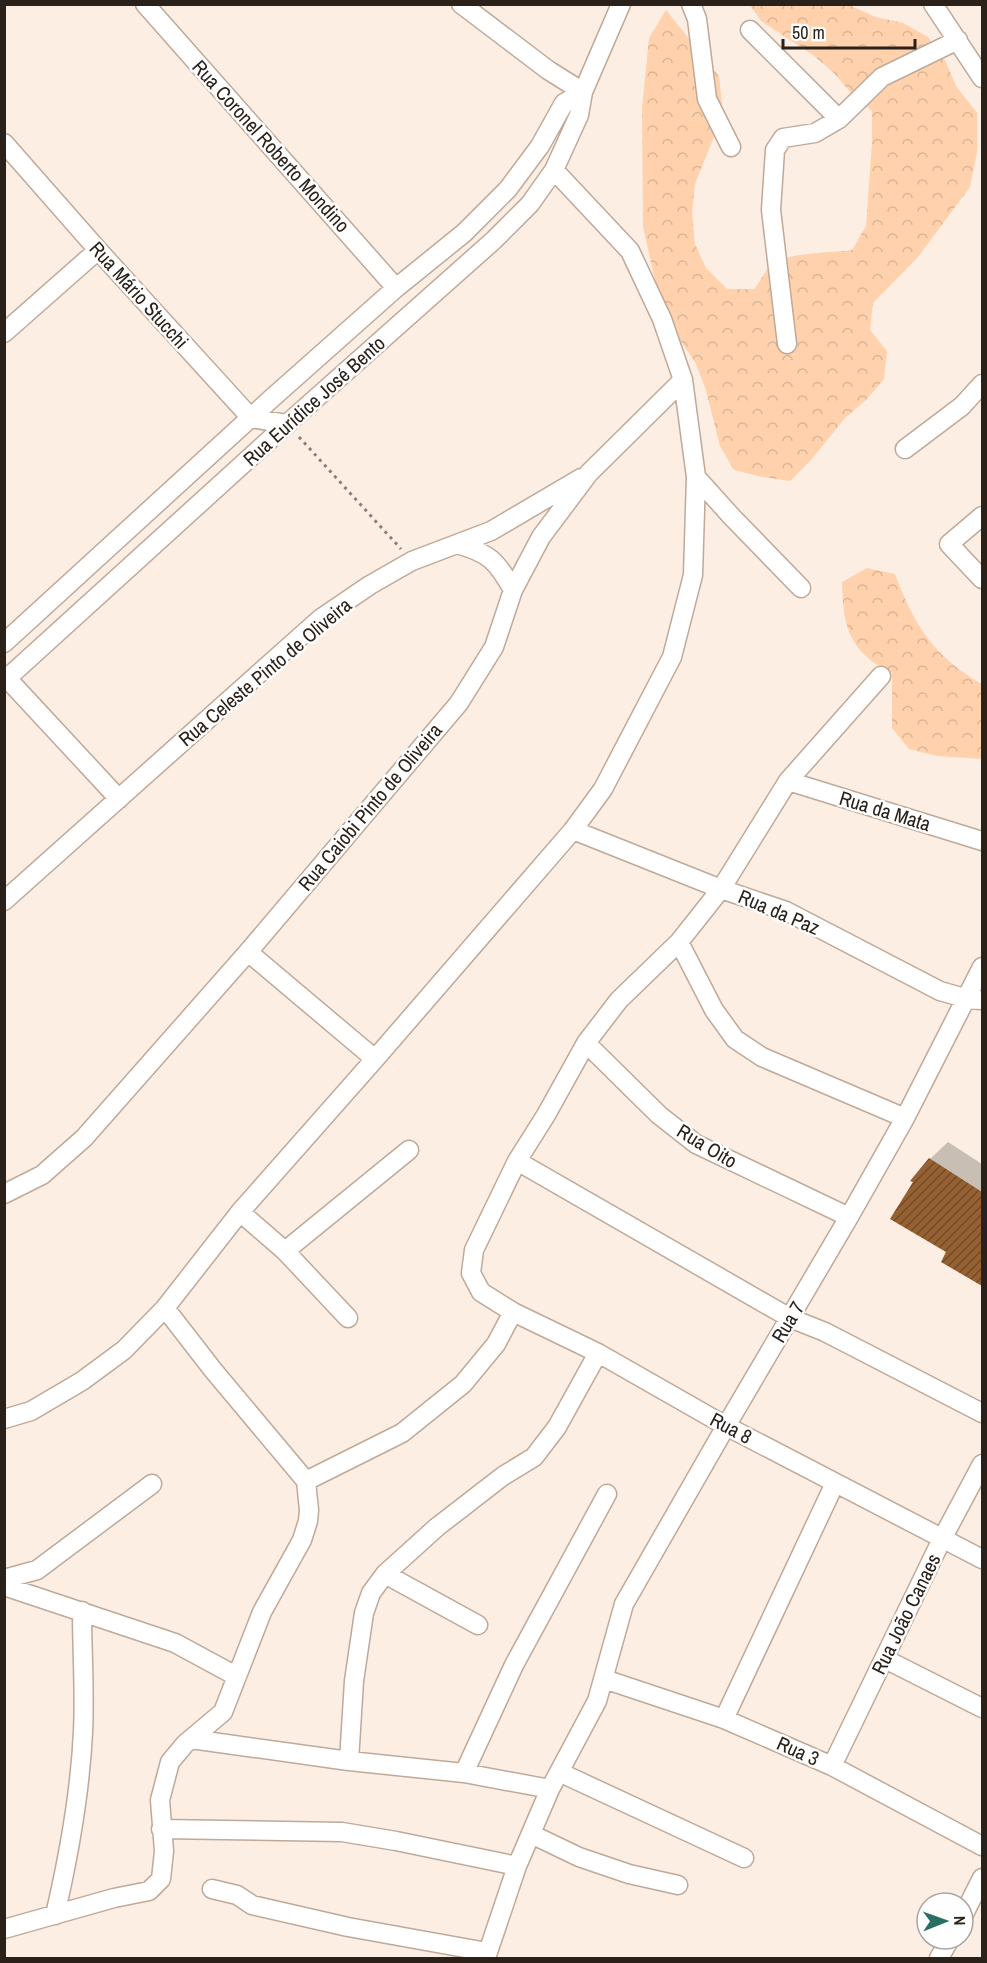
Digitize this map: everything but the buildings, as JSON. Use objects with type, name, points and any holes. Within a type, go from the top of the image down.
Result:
[{"type":"street","name":"Rua Coronel Roberto Mondino","points":[[145,4],[396,288]]},
{"type":"street","points":[[461,4],[548,70],[583,92]]},
{"type":"street","name":"Rua Eurídice José Bento","points":[[6,678],[494,240],[530,204],[554,170],[579,115],[583,92],[621,4]]},
{"type":"street","points":[[691,4],[697,19],[707,99],[731,147]]},
{"type":"street","points":[[933,4],[982,78]]},
{"type":"street","points":[[750,30],[839,119]]},
{"type":"street","points":[[787,344],[771,210],[775,150],[783,138],[815,133],[839,119],[882,77],[958,40]]},
{"type":"street","name":"Rua Eurídice José Bento","points":[[4,643],[396,288],[464,233],[508,189],[540,146],[564,104],[583,92]]},
{"type":"street","name":"Rua Mário Stucchi","points":[[4,143],[251,418]]},
{"type":"street","points":[[4,1419],[31,1411],[82,1381],[124,1350],[165,1308],[240,1212],[573,830],[603,789],[672,657],[693,575],[696,477],[683,380],[662,319],[630,251],[554,170]]},
{"type":"street","points":[[4,333],[98,250]]},
{"type":"street","name":"Rua Caiobi Pinto de Oliveira","points":[[4,1194],[42,1174],[84,1138],[248,952],[459,703],[494,647],[513,590],[541,537],[589,473],[683,380]]},
{"type":"street","points":[[905,449],[962,406],[982,384]]},
{"type":"street","points":[[251,418],[287,424]]},
{"type":"street","name":"Rua Celeste Pinto de Oliveira","points":[[4,901],[320,619],[370,585],[412,561],[508,521],[589,473]]},
{"type":"street","points":[[696,477],[801,588]]},
{"type":"street","points":[[982,516],[949,544],[982,579]]},
{"type":"street","points":[[457,544],[490,557],[501,569],[513,590]]},
{"type":"street","points":[[881,676],[788,781],[721,888],[679,942],[619,1000],[586,1043],[546,1116],[517,1161],[790,1318],[825,1332],[982,1413]]},
{"type":"street","points":[[6,678],[119,799]]},
{"type":"street","name":"Rua da Mata","points":[[788,781],[982,841]]},
{"type":"street","name":"Rua da Paz","points":[[573,830],[786,911],[940,991],[975,999]]},
{"type":"street","points":[[679,942],[714,1010],[735,1039],[762,1057],[905,1118]]},
{"type":"street","points":[[248,952],[375,1059]]},
{"type":"street","name":"Rua 7","points":[[487,1955],[517,1866],[550,1789],[597,1701],[624,1604],[975,999],[982,967]]},
{"type":"street","name":"Rua Oito","points":[[586,1043],[659,1115],[696,1144],[849,1217]]},
{"type":"street","points":[[285,1251],[409,1150]]},
{"type":"street","name":"Rua 8","points":[[517,1161],[474,1250],[471,1273],[481,1292],[513,1312],[598,1353],[726,1426],[982,1559]]},
{"type":"street","points":[[240,1212],[285,1251],[348,1318]]},
{"type":"street","points":[[4,1929],[114,1898],[149,1891],[161,1879],[164,1851],[160,1800],[170,1762],[191,1739],[223,1712],[262,1611],[302,1540],[309,1510],[306,1481],[213,1370],[165,1308]]},
{"type":"street","points":[[306,1481],[402,1433],[464,1384],[496,1344],[513,1312]]},
{"type":"street","points":[[349,1761],[354,1681],[364,1613],[371,1593],[385,1574],[437,1527],[503,1476],[534,1458],[557,1427],[598,1353]]},
{"type":"street","name":"Rua João Canaes","points":[[832,1766],[942,1539],[982,1464]]},
{"type":"street","points":[[724,1719],[835,1483]]},
{"type":"street","points":[[4,1579],[37,1570],[152,1484]]},
{"type":"street","points":[[464,1773],[514,1665],[607,1494]]},
{"type":"street","points":[[385,1574],[478,1624]]},
{"type":"street","points":[[4,1586],[175,1642],[236,1676]]},
{"type":"street","points":[[55,1915],[68,1859],[79,1780],[83,1731],[82,1611]]},
{"type":"street","points":[[885,1659],[982,1708]]},
{"type":"street","name":"Rua 3","points":[[604,1679],[724,1719],[832,1766],[982,1846]]},
{"type":"street","points":[[191,1739],[349,1761],[464,1773],[550,1789]]},
{"type":"street","points":[[559,1772],[744,1858]]},
{"type":"street","points":[[161,1829],[342,1832],[517,1866]]},
{"type":"street","points":[[531,1834],[579,1857],[629,1874],[678,1885]]},
{"type":"street","points":[[975,1892],[982,1878]]},
{"type":"street","points":[[212,1889],[237,1894],[252,1905],[348,1928],[487,1955]]},
{"type":"path","points":[[287,424],[412,561]]},
{"type":"green space","points":[[750,5],[849,5],[876,17],[903,23],[928,37],[946,62],[956,86],[977,113],[977,152],[970,187],[918,257],[873,303],[870,330],[887,351],[884,379],[866,400],[845,418],[811,460],[790,481],[734,470],[720,446],[706,390],[695,362],[667,321],[643,227],[642,108],[649,38],[666,10],[719,76],[722,104],[716,132],[695,184],[692,212],[695,244],[706,268],[727,289],[754,289],[769,267],[778,261],[798,255],[852,250],[866,226],[872,111],[813,55],[761,21]]},
{"type":"green space","points":[[867,568],[895,574],[918,624],[938,651],[965,674],[982,684],[982,759],[937,756],[909,749],[892,728],[892,672],[872,662],[859,649],[849,632],[844,613],[842,582]]}]
